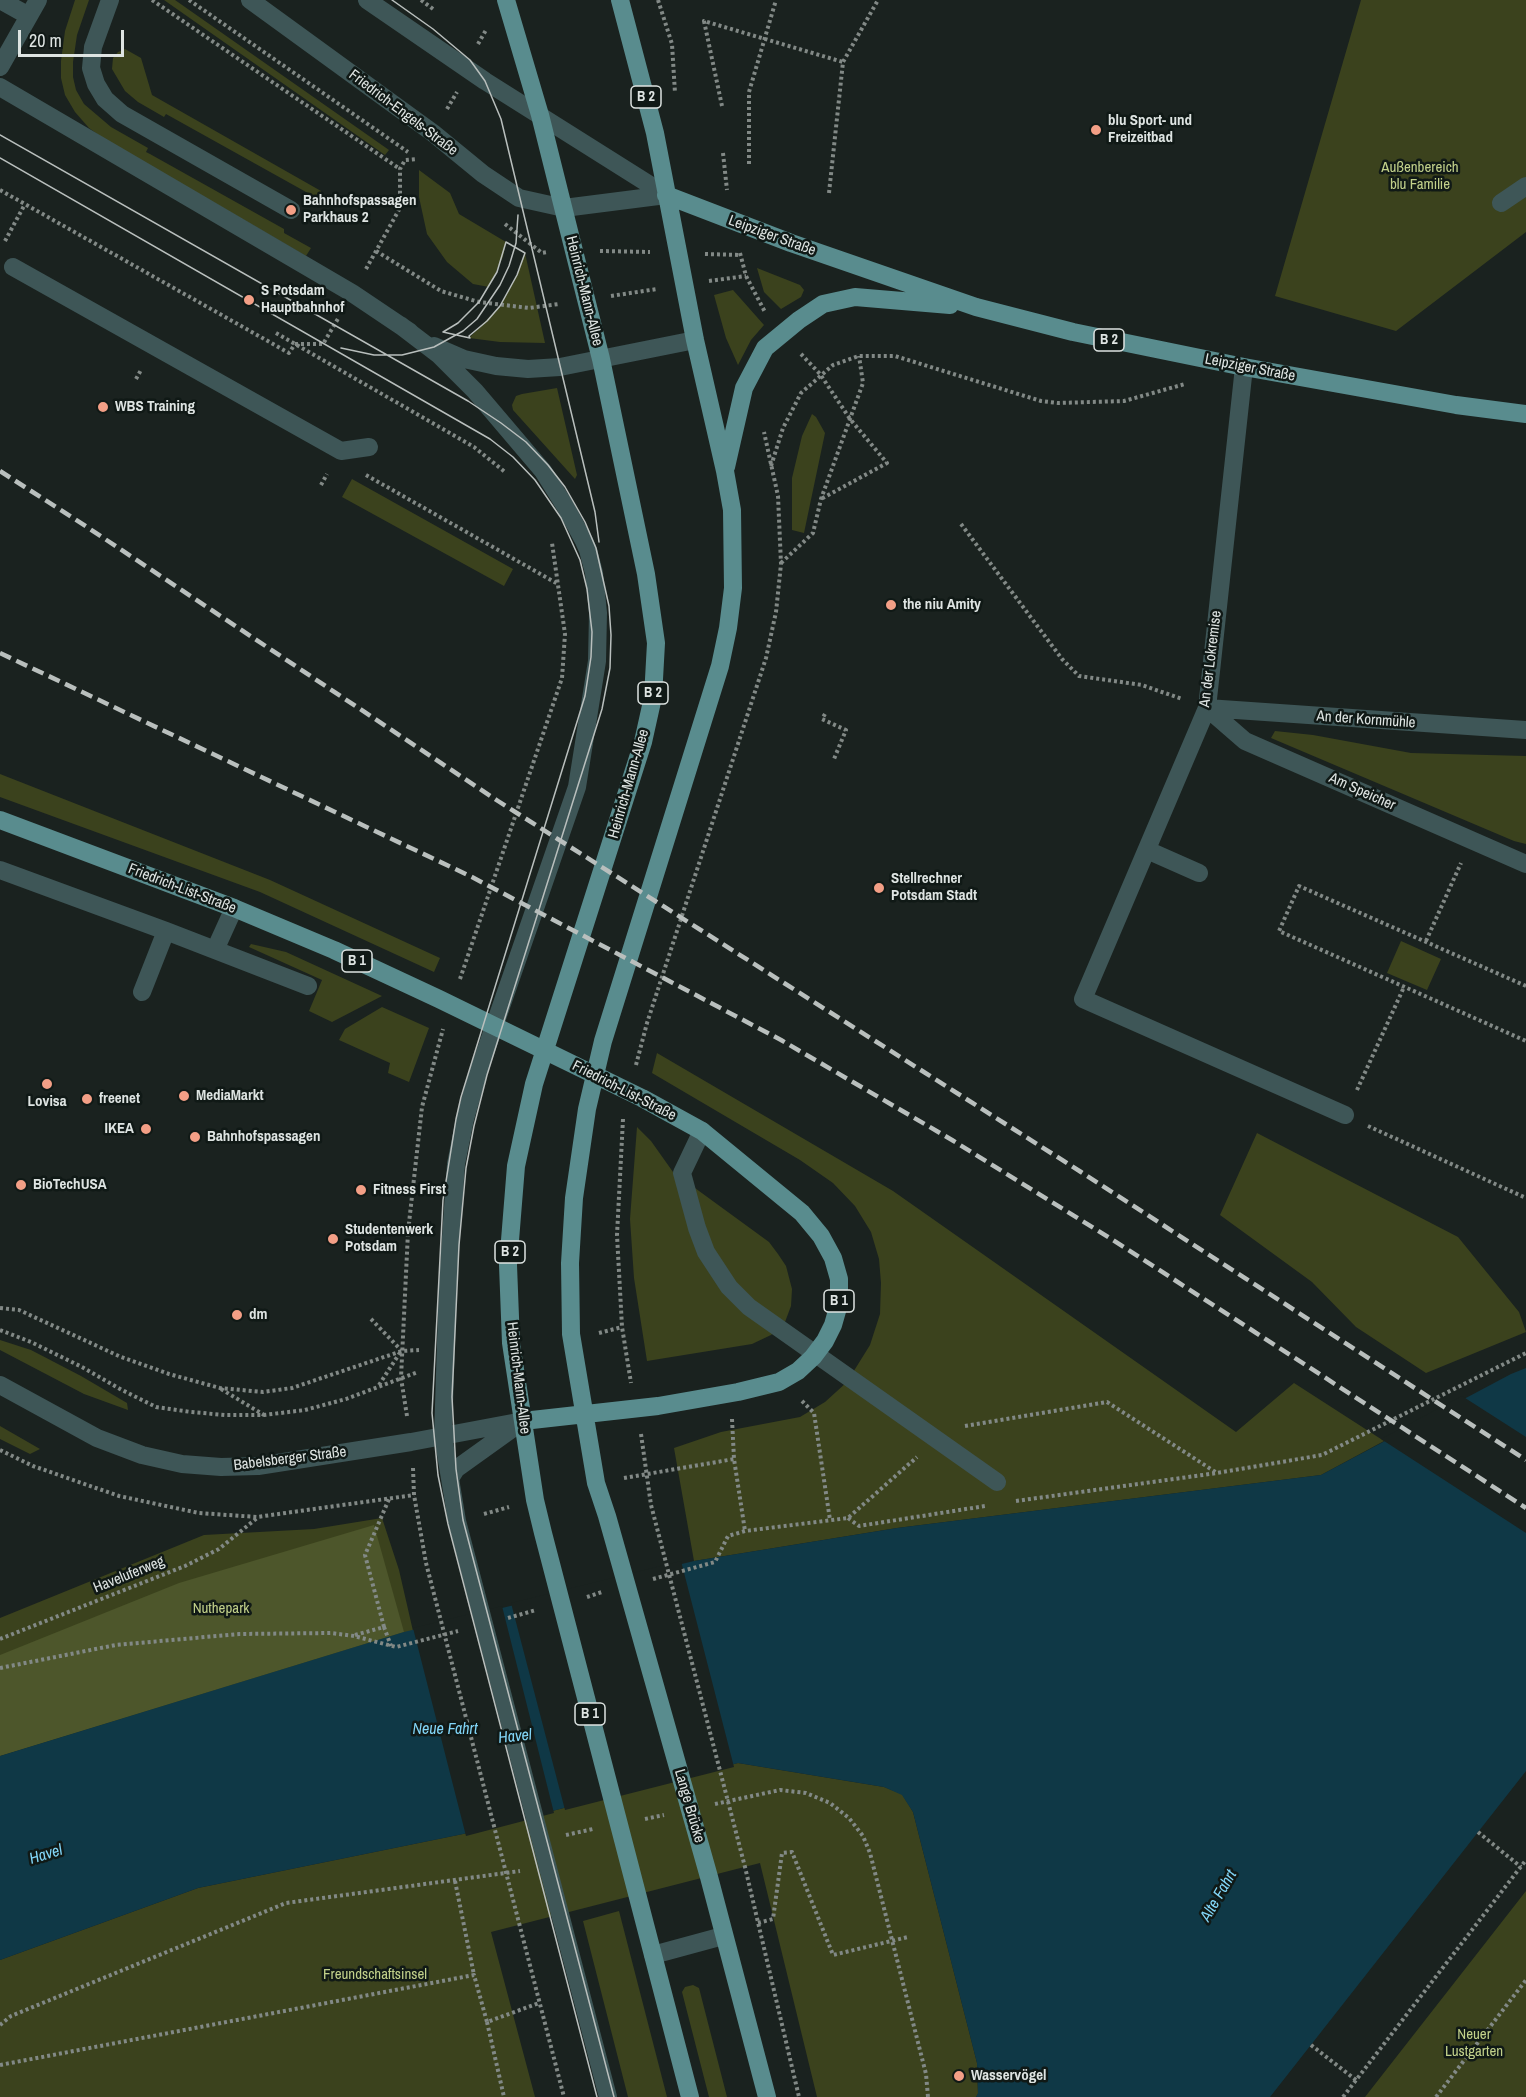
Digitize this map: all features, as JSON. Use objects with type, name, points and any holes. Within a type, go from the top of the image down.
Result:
[{"type":"main road","name":"Heinrich-Mann-Allee","points":[[506,0],[540,115],[601,359],[646,574],[656,643],[653,697],[643,742],[534,1084],[516,1166],[508,1265],[511,1343],[535,1500],[653,1955]]},
{"type":"main road","name":"B 2","points":[[584,1413],[571,1334],[570,1263],[574,1198],[586,1109],[603,1041],[720,666],[728,628],[734,549],[732,510],[725,471],[694,340],[655,133],[620,0]]},
{"type":"main road","name":"Leipziger Straße","points":[[666,195],[731,221],[976,307],[1072,332],[1244,367],[1456,405],[1526,414]]},
{"type":"main road","name":"Leipziger Straße","points":[[725,471],[744,388],[765,348],[781,333],[823,304],[855,297],[976,307]]},
{"type":"main road","name":"Friedrich-List-Straße","points":[[0,820],[234,908],[334,950],[642,1098],[702,1131],[801,1213],[821,1236],[834,1258],[839,1278],[839,1304],[833,1325],[813,1357],[798,1371],[779,1382],[757,1389],[658,1406],[523,1421]]},
{"type":"main road","name":"Lange Brücke","points":[[584,1413],[596,1483],[709,1877],[766,2097]]},
{"type":"main road","name":"B 1","points":[[653,1955],[690,2097]]},
{"type":"street","points":[[0,0],[29,16]]},
{"type":"street","points":[[0,67],[6,44],[39,0]]},
{"type":"street","points":[[110,0],[93,47],[92,68],[96,84],[105,99],[122,114],[291,210]]},
{"type":"street","name":"Friedrich-Engels-Straße","points":[[250,0],[433,134],[483,174],[516,196],[564,208]]},
{"type":"street","points":[[367,0],[467,68],[666,195]]},
{"type":"street","points":[[0,87],[352,292],[434,346],[464,358],[496,366],[528,369],[560,367],[694,340]]},
{"type":"street","points":[[1501,202],[1526,186]]},
{"type":"street","name":"Leipziger Straße","points":[[564,208],[666,195]]},
{"type":"street","points":[[14,267],[341,452],[369,447]]},
{"type":"street","points":[[400,325],[438,354],[475,391],[543,471],[588,550],[594,573],[598,612],[597,661],[577,787],[483,1058],[465,1119],[456,1164],[443,1436],[466,1554],[608,2097]]},
{"type":"street","name":"An der Lokremise","points":[[1244,367],[1207,708],[1083,999],[1345,1115]]},
{"type":"street","name":"An der Kornmühle","points":[[1207,708],[1526,730]]},
{"type":"street","name":"Am Speicher","points":[[1207,708],[1245,741],[1526,864]]},
{"type":"street","points":[[1147,849],[1199,873]]},
{"type":"street","points":[[1,874],[166,931],[308,986]]},
{"type":"street","points":[[215,950],[234,908]]},
{"type":"street","points":[[141,992],[166,931]]},
{"type":"street","points":[[702,1131],[682,1173],[706,1252],[729,1287],[749,1307],[997,1482]]},
{"type":"street","name":"Babelsberger Straße","points":[[0,1385],[97,1438],[142,1455],[183,1464],[221,1467],[258,1466],[523,1421]]},
{"type":"street","points":[[451,1477],[456,1469],[523,1421]]},
{"type":"street","points":[[653,1955],[723,1936]]},
{"type":"path","points":[[152,0],[400,169]]},
{"type":"path","points":[[189,0],[417,159]]},
{"type":"path","points":[[658,0],[672,44],[675,98]]},
{"type":"path","points":[[749,164],[749,92],[776,0]]},
{"type":"path","points":[[829,193],[843,62],[878,0]]},
{"type":"path","points":[[722,106],[704,21],[843,62]]},
{"type":"path","points":[[417,159],[457,92],[478,43]]},
{"type":"path","points":[[723,153],[731,221],[746,276],[767,316],[820,374],[850,419],[887,463],[821,499]]},
{"type":"path","points":[[295,344],[323,344],[400,208],[400,169],[405,160],[417,159]]},
{"type":"path","points":[[0,190],[289,353],[295,344]]},
{"type":"path","points":[[0,249],[25,204]]},
{"type":"path","points":[[376,251],[441,291],[479,302]]},
{"type":"path","points":[[276,333],[474,447],[510,477]]},
{"type":"path","points":[[781,564],[813,533],[821,499],[863,383],[859,356]]},
{"type":"path","points":[[634,1072],[647,1023],[766,658],[776,612],[781,564],[778,496],[771,466],[783,428],[801,393],[833,365],[859,356],[895,356],[1041,401],[1058,403],[1124,401],[1189,382]]},
{"type":"path","points":[[357,470],[559,584]]},
{"type":"path","points":[[961,524],[1062,659],[1079,676],[1142,685],[1207,708]]},
{"type":"path","points":[[459,981],[562,678],[565,634],[559,584],[552,544],[548,535]]},
{"type":"path","points":[[825,714],[822,719],[846,730],[834,759]]},
{"type":"path","points":[[1426,941],[1472,841]]},
{"type":"path","points":[[1526,986],[1299,886],[1279,931],[1526,1041]]},
{"type":"path","points":[[1404,987],[1345,1115],[1526,1198]]},
{"type":"path","points":[[401,1378],[408,1232],[422,1107],[444,1026]]},
{"type":"path","points":[[622,1327],[617,1235],[621,1126],[624,1115]]},
{"type":"path","points":[[0,1308],[19,1310],[121,1357],[169,1374],[220,1388],[263,1392],[292,1388],[402,1351],[424,1349]]},
{"type":"path","points":[[371,1319],[402,1351]]},
{"type":"path","points":[[0,1330],[31,1342],[82,1367],[156,1407],[225,1416],[264,1415],[305,1410],[336,1402],[378,1386],[402,1351]]},
{"type":"path","points":[[1011,1502],[1217,1473],[1322,1455],[1526,1353]]},
{"type":"path","points":[[220,1388],[264,1415]]},
{"type":"path","points":[[690,1569],[715,1562],[728,1536],[745,1531],[848,1518],[937,1439],[956,1427],[1107,1401],[1217,1473]]},
{"type":"path","points":[[814,1413],[830,1520]]},
{"type":"path","points":[[0,1450],[33,1466],[119,1496],[199,1513],[257,1517],[414,1496],[426,1563],[564,2097]]},
{"type":"path","points":[[745,1531],[734,1459],[646,1473],[651,1505],[745,1867],[799,2097]]},
{"type":"path","points":[[0,1668],[116,1645],[239,1634],[331,1633],[354,1636],[393,1647],[384,1627],[365,1555],[388,1499]]},
{"type":"path","points":[[848,1518],[859,1526],[988,1506]]},
{"type":"path","name":"Haveluferweg","points":[[0,1639],[184,1566],[219,1549],[257,1517]]},
{"type":"path","points":[[896,1521],[897,1528]]},
{"type":"path","points":[[354,1636],[384,1627]]},
{"type":"path","points":[[713,1804],[780,1790],[806,1792],[840,1810],[863,1836],[870,1853],[926,2074],[928,2097]]},
{"type":"path","points":[[644,1819],[667,1814]]},
{"type":"path","points":[[564,1836],[598,1828]]},
{"type":"path","points":[[1478,1832],[1521,1867]]},
{"type":"path","points":[[758,1923],[773,1919],[782,1853],[792,1852],[833,1955],[908,1937]]},
{"type":"path","points":[[1343,2097],[1526,1860]]},
{"type":"path","points":[[0,2025],[11,2016],[286,1903],[525,1870]]},
{"type":"path","points":[[455,1881],[474,1975],[504,2097]]},
{"type":"path","points":[[0,2065],[474,1975]]},
{"type":"path","points":[[1436,2097],[1526,1980]]},
{"type":"path","points":[[487,2022],[539,2003]]},
{"type":"path","points":[[1311,2045],[1356,2080]]},
{"type":"green space","points":[[75,0],[89,0],[77,35],[73,62],[76,90],[84,104],[111,127],[148,148],[146,152],[284,229],[284,233],[311,248],[306,256],[104,139],[89,128],[75,112],[65,95],[61,78],[65,31]]},
{"type":"green space","points":[[164,0],[175,0],[389,150],[385,155]]},
{"type":"green space","name":"Außenbereich blu Familie","points":[[1361,0],[1526,0],[1526,232],[1396,331],[1275,296]]},
{"type":"green space","points":[[125,49],[141,58],[152,95],[321,191],[324,202],[166,114],[164,117],[138,102],[125,91],[112,69],[113,58]]},
{"type":"green space","points":[[419,170],[450,193],[459,214],[506,242],[503,257],[489,287],[473,284],[447,262],[427,234],[419,197]]},
{"type":"green space","points":[[525,253],[545,343],[500,342],[469,338],[500,306],[517,275]]},
{"type":"green space","points":[[757,268],[800,285],[804,290],[801,297],[781,309],[764,292]]},
{"type":"green space","points":[[733,290],[764,325],[751,340],[738,365],[726,338],[714,295]]},
{"type":"green space","points":[[557,388],[577,475],[575,479],[513,410],[512,405],[516,396]]},
{"type":"green space","points":[[812,414],[825,433],[804,533],[792,530],[792,478],[802,436]]},
{"type":"green space","points":[[352,479],[513,569],[504,586],[342,497]]},
{"type":"green space","points":[[1275,731],[1313,735],[1411,753],[1526,756],[1526,844],[1514,841],[1271,738]]},
{"type":"green space","points":[[0,774],[270,880],[440,958],[434,972],[260,892],[0,797]]},
{"type":"green space","points":[[1401,941],[1441,959],[1427,990],[1387,973]]},
{"type":"green space","points":[[251,944],[286,952],[382,996],[332,1022],[309,1011],[322,980],[249,947]]},
{"type":"green space","points":[[382,1007],[429,1028],[409,1082],[388,1073],[390,1063],[339,1040],[345,1029]]},
{"type":"green space","points":[[657,1053],[893,1191],[1236,1432],[1294,1383],[1384,1441],[1321,1475],[897,1528],[694,1561],[674,1448],[721,1432],[800,1417],[825,1402],[847,1382],[870,1345],[880,1314],[881,1283],[879,1259],[871,1232],[855,1206],[833,1183],[800,1160],[652,1073]]},
{"type":"green space","points":[[637,1127],[651,1141],[673,1172],[769,1242],[786,1266],[792,1289],[791,1306],[785,1322],[771,1335],[752,1344],[647,1361],[634,1278],[630,1219]]},
{"type":"green space","points":[[1257,1133],[1458,1237],[1519,1312],[1526,1332],[1426,1373],[1356,1327],[1312,1282],[1220,1215]]},
{"type":"green space","points":[[0,1340],[31,1350],[81,1376],[127,1403],[128,1410],[84,1394],[0,1350]]},
{"type":"green space","points":[[0,1426],[40,1449],[30,1454],[0,1439]]},
{"type":"green space","name":"Nuthepark","points":[[382,1518],[399,1570],[413,1631],[0,1756],[0,1618],[204,1535],[314,1529]]},
{"type":"green space","name":"Nuthepark","points":[[374,1525],[404,1632],[0,1756],[0,1655],[179,1583]]},
{"type":"green space","name":"Freundschaftsinsel","points":[[738,1763],[884,1787],[902,1794],[913,1812],[977,2063],[978,2094],[976,2097],[817,2097],[760,1863],[491,1932],[535,2097],[0,2097],[0,1960],[198,1888],[463,1834]]},
{"type":"green space","name":"Neuer Lustgarten","points":[[1526,1891],[1526,2097],[1365,2097]]},
{"type":"green space","points":[[619,1911],[667,2097],[628,2097],[583,1921]]},
{"type":"green space","points":[[693,1985],[699,1988],[727,2097],[709,2097],[682,1992],[685,1987]]},
{"type":"water","points":[[1526,1368],[1526,1771],[1270,2097],[976,2097],[978,2093],[977,2063],[913,1812],[902,1795],[884,1787],[738,1763],[463,1834],[198,1888],[0,1960],[0,1756],[404,1632],[694,1561],[897,1528],[1321,1475]]},
{"type":"pier","points":[[1462,1396],[1526,1437],[1526,1533],[1381,1439]]},
{"type":"pier","points":[[681,1561],[734,1767],[565,1810],[511,1603]]},
{"type":"pier","points":[[502,1606],[554,1813],[466,1836],[413,1628]]},
{"type":"tram line","points":[[392,0],[433,29],[470,60],[485,81],[501,119],[595,512],[599,542]]},
{"type":"tram line","points":[[0,135],[468,401],[501,423],[526,442],[565,487],[585,522],[596,548],[609,606],[610,668],[602,709],[487,1075],[474,1126],[466,1168],[459,1245],[452,1397],[456,1469],[463,1520],[614,2097]]},
{"type":"tram line","points":[[0,158],[490,439],[513,457],[535,480],[561,518],[580,560],[587,589],[592,632],[585,696],[456,1119],[443,1200],[432,1413],[438,1475],[448,1524],[597,2097]]},
{"type":"tram line","points":[[341,348],[374,355],[402,355],[434,347],[463,331],[477,319],[500,285],[516,243],[518,215]]},
{"type":"tram line","points":[[506,242],[525,253],[517,275],[500,306],[469,336],[470,338],[443,332],[458,323],[479,302],[497,272],[506,242]]},
{"type":"railway","points":[[0,471],[498,801],[1081,1172],[1526,1460]]},
{"type":"railway","points":[[0,653],[472,877],[781,1040],[952,1140],[1113,1240],[1526,1508]]},
{"type":"place","name":"blu Sport- und Freizeitbad","points":[[1096,130]]},
{"type":"place","name":"Bahnhofspassagen Parkhaus 2","points":[[291,210]]},
{"type":"place","name":"S Potsdam Hauptbahnhof","points":[[249,300]]},
{"type":"place","name":"WBS Training","points":[[103,407]]},
{"type":"place","name":"the niu Amity","points":[[891,605]]},
{"type":"place","name":"Stellrechner Potsdam Stadt","points":[[879,888]]},
{"type":"place","name":"Lovisa","points":[[47,1084]]},
{"type":"place","name":"MediaMarkt","points":[[184,1096]]},
{"type":"place","name":"freenet","points":[[87,1099]]},
{"type":"place","name":"IKEA","points":[[146,1129]]},
{"type":"place","name":"Bahnhofspassagen","points":[[195,1137]]},
{"type":"place","name":"BioTechUSA","points":[[21,1185]]},
{"type":"place","name":"Fitness First","points":[[361,1190]]},
{"type":"place","name":"Studentenwerk Potsdam","points":[[333,1239]]},
{"type":"place","name":"dm","points":[[237,1315]]},
{"type":"place","name":"Wasservögel","points":[[959,2076]]},
{"type":"water label","name":"Neue Fahrt","points":[[445,1730]]},
{"type":"water label","name":"Havel","points":[[515,1737]]},
{"type":"water label","name":"Havel","points":[[46,1855]]},
{"type":"water label","name":"Alte Fahrt","points":[[1219,1896]]}]
